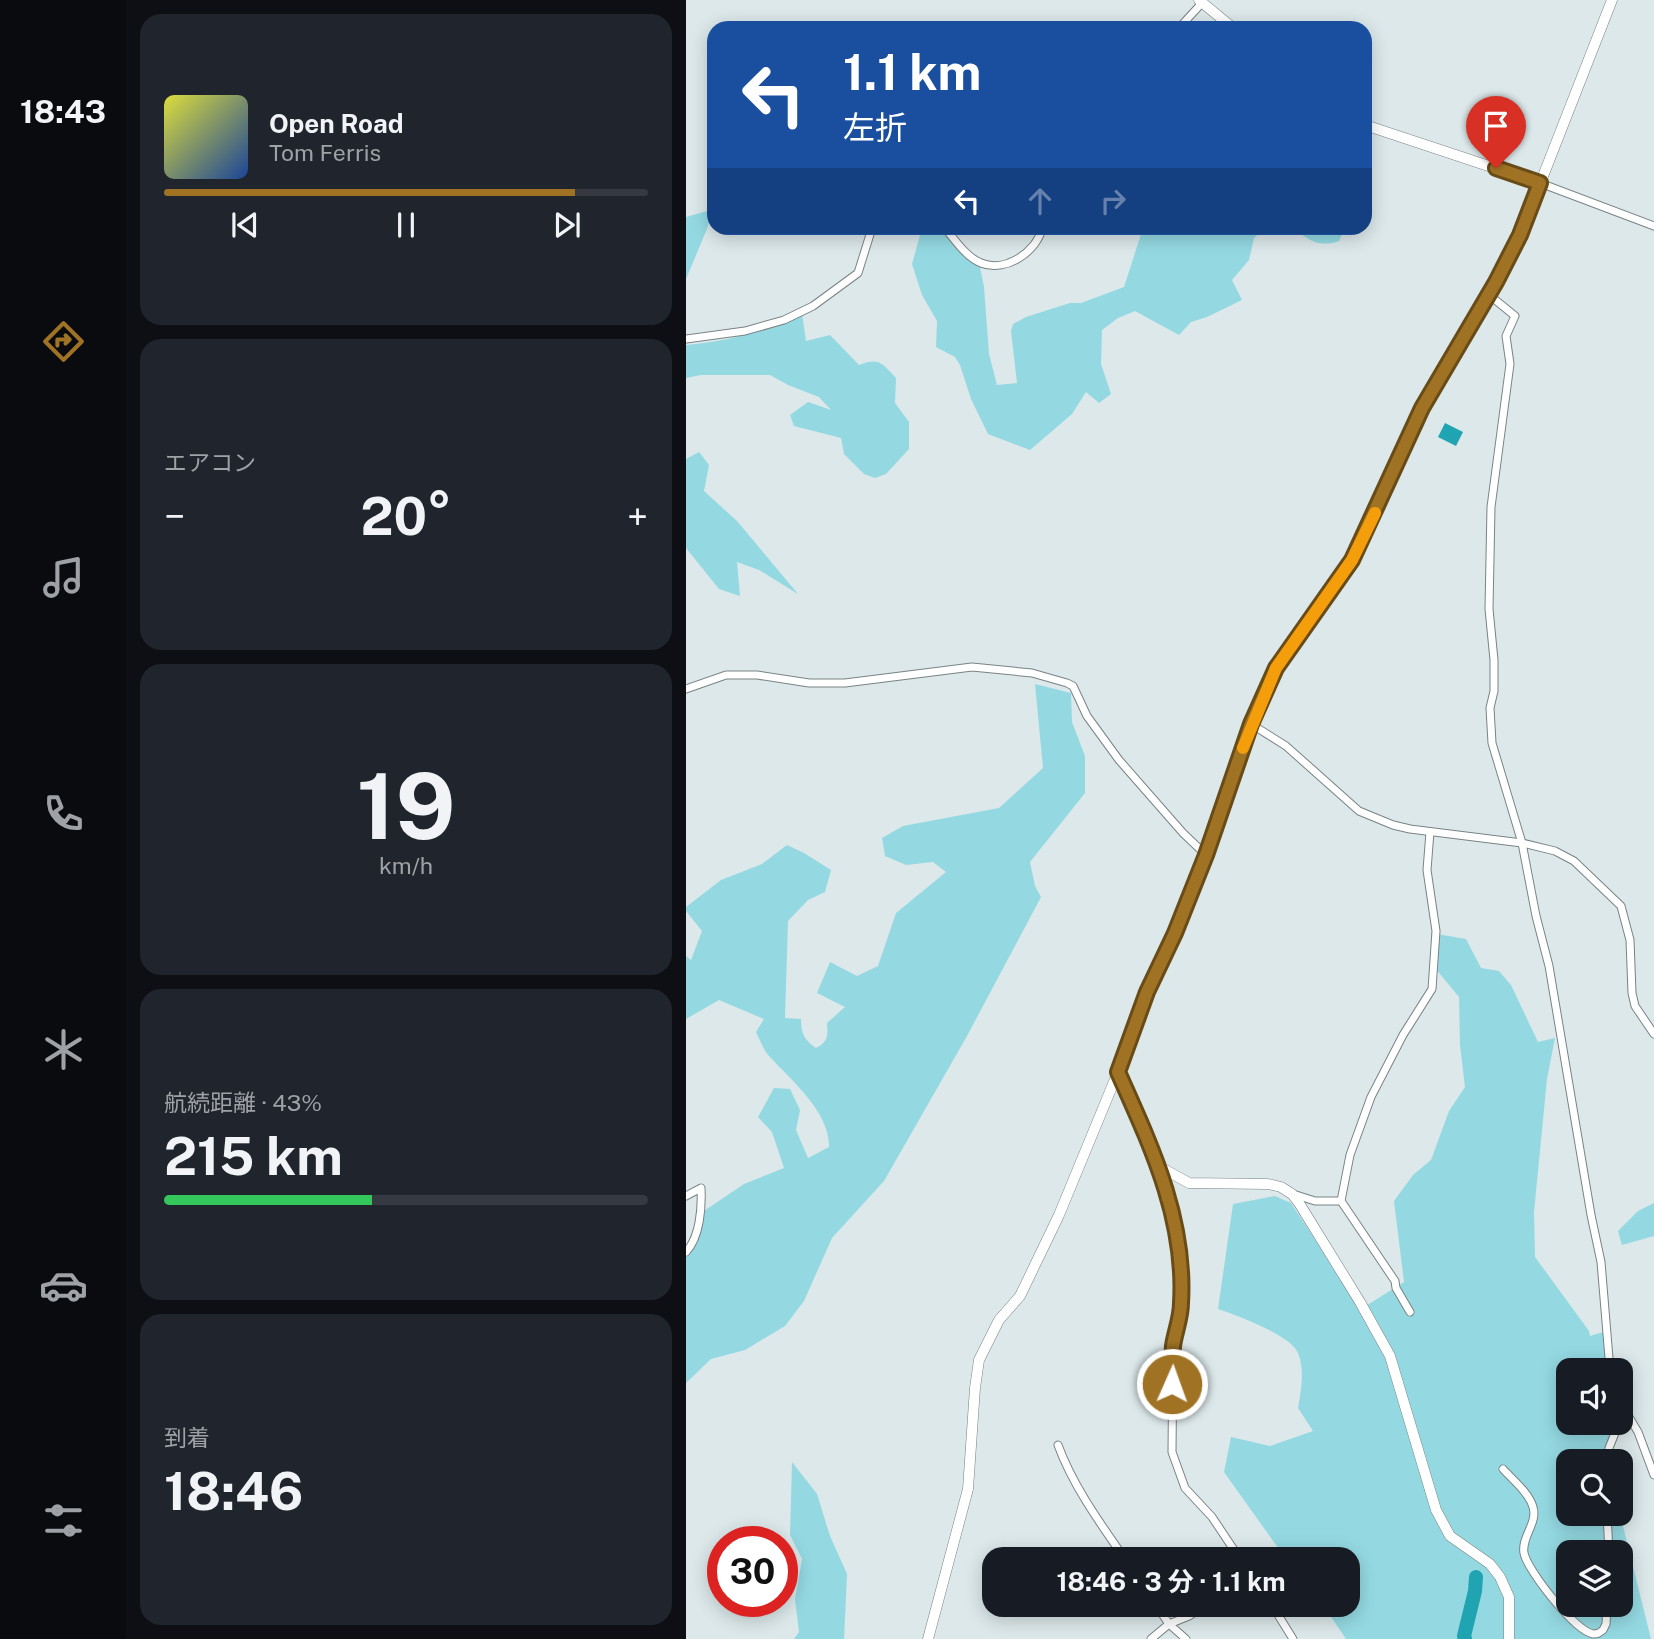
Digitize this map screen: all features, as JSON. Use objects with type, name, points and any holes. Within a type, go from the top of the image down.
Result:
[{"type":"street","points":[[928,1639],[968,1489],[979,1360],[999,1320],[1020,1296],[1040,1256],[1118,1072],[1147,992],[1175,933],[1206,855],[1251,724],[1276,668],[1352,560],[1422,408],[1520,235],[1612,0]]},
{"type":"street","points":[[1185,21],[1201,1],[1225,21]]},
{"type":"street","points":[[1372,127],[1540,183],[1654,226]]},
{"type":"street","points":[[686,339],[746,331],[784,320],[813,306],[858,273],[870,235]]},
{"type":"street","points":[[952,235],[978,262],[998,265],[1018,259],[1031,249],[1040,235]]},
{"type":"street","points":[[1488,294],[1515,316],[1506,336],[1510,364],[1491,507],[1489,609],[1494,660],[1494,691],[1490,708],[1492,743],[1522,843],[1536,916],[1549,965],[1601,1262],[1609,1358]]},
{"type":"street","points":[[686,690],[726,675],[757,675],[809,683],[845,683],[972,667],[1032,673],[1067,682],[1073,686],[1087,716],[1119,760],[1206,855]]},
{"type":"street","points":[[1251,724],[1286,746],[1359,811],[1393,825],[1522,843],[1555,851],[1574,861],[1621,906],[1630,940],[1635,1006],[1654,1034]]},
{"type":"street","points":[[1410,1312],[1396,1288],[1395,1281],[1341,1201],[1350,1155],[1371,1097],[1402,1035],[1432,989],[1436,931],[1427,870],[1430,832]]},
{"type":"street","points":[[1118,1072],[1160,1167],[1174,1218],[1181,1306],[1173,1346],[1172,1452],[1185,1488],[1212,1517],[1232,1547]]},
{"type":"street","points":[[1160,1167],[1189,1183],[1268,1184],[1315,1201],[1341,1201]]},
{"type":"street","points":[[686,1196],[701,1188],[702,1209],[687,1250]]},
{"type":"street","points":[[1292,1194],[1325,1242],[1390,1356],[1437,1510],[1450,1536],[1490,1564],[1500,1577],[1509,1597],[1510,1639]]},
{"type":"street","points":[[1633,1424],[1654,1475]]},
{"type":"street","points":[[1058,1445],[1091,1510],[1117,1547]]},
{"type":"street","points":[[1503,1469],[1534,1508],[1534,1518],[1523,1546],[1524,1556],[1556,1602]]},
{"type":"street","points":[[1164,1617],[1186,1639]]},
{"type":"street","points":[[1151,1639],[1169,1624],[1186,1617]]},
{"type":"street","points":[[1279,1617],[1293,1639]]},
{"type":"street","points":[[1570,1617],[1594,1634],[1603,1630],[1606,1617]]},
{"type":"shaded area","points":[[707,211],[707,229],[686,279],[686,217]]},
{"type":"shaded area","points":[[920,235],[950,235],[980,267],[989,354],[997,385],[1017,383],[1011,331],[1013,324],[1026,317],[1070,303],[1081,303],[1124,287],[1141,235],[1257,235],[1254,238],[1249,260],[1232,280],[1242,300],[1191,322],[1179,335],[1135,311],[1118,318],[1102,330],[1101,364],[1111,394],[1099,403],[1086,392],[1072,414],[1030,450],[988,434],[971,399],[960,365],[955,357],[936,347],[937,321],[922,295],[912,264]]},
{"type":"shaded area","points":[[1342,235],[1339,241],[1325,244],[1304,236]]},
{"type":"shaded area","points":[[802,313],[806,341],[830,335],[859,365],[880,363],[896,378],[895,403],[909,422],[909,449],[886,474],[875,478],[864,474],[844,454],[841,438],[794,426],[790,415],[808,402],[831,410],[819,397],[770,375],[701,375],[686,378],[686,345],[746,335]]},
{"type":"shaded area","points":[[1445,423],[1463,432],[1456,446],[1438,437]]},
{"type":"shaded area","points":[[699,452],[709,465],[704,491],[737,521],[798,594],[759,570],[737,562],[740,596],[719,589],[686,548],[686,459]]},
{"type":"shaded area","points":[[1035,684],[1071,693],[1072,722],[1085,756],[1085,793],[1030,862],[1035,886],[1041,897],[967,1036],[884,1181],[832,1238],[804,1301],[785,1326],[745,1350],[711,1359],[686,1383],[686,1247],[701,1213],[744,1184],[784,1168],[772,1132],[758,1117],[774,1088],[790,1089],[800,1110],[796,1130],[808,1158],[829,1147],[828,1134],[816,1109],[763,1047],[756,1032],[764,1019],[719,1000],[686,1019],[686,956],[691,960],[702,931],[686,911],[686,907],[721,880],[762,864],[787,845],[831,870],[825,892],[808,900],[788,921],[785,1018],[801,1019],[806,1039],[816,1048],[820,1046],[826,1038],[827,1023],[845,1007],[817,993],[830,962],[857,976],[878,966],[896,913],[946,872],[933,862],[906,865],[885,856],[882,838],[903,826],[999,808],[1043,768]]},
{"type":"shaded area","points":[[1431,933],[1466,939],[1481,968],[1499,971],[1511,985],[1538,1042],[1555,1038],[1547,1079],[1534,1212],[1535,1257],[1590,1336],[1603,1332],[1608,1358],[1556,1358],[1556,1435],[1615,1435],[1611,1449],[1556,1449],[1556,1526],[1623,1526],[1626,1540],[1556,1540],[1556,1617],[1633,1617],[1633,1566],[1651,1639],[1346,1639],[1331,1617],[1360,1617],[1360,1547],[1277,1547],[1224,1472],[1231,1437],[1270,1446],[1313,1431],[1298,1408],[1301,1366],[1293,1346],[1262,1326],[1218,1309],[1233,1204],[1275,1196],[1291,1203],[1361,1309],[1404,1282],[1394,1201],[1413,1175],[1431,1160],[1449,1111],[1465,1087],[1460,1045],[1459,997],[1435,968]]},
{"type":"shaded area","points":[[1654,1203],[1654,1236],[1622,1245],[1618,1231],[1638,1211]]},
{"type":"shaded area","points":[[792,1462],[817,1494],[830,1536],[847,1574],[844,1639],[794,1639],[799,1632],[798,1582],[802,1559],[798,1551],[798,1526],[790,1526]]},
{"type":"waterway","points":[[1465,1639],[1476,1577]]},
{"type":"slow traffic","points":[[1243,748],[1276,668],[1352,560],[1375,513]]},
{"type":"route","points":[[1172,1384],[1173,1346],[1181,1306],[1174,1218],[1160,1167],[1118,1072],[1147,992],[1175,933],[1206,855],[1251,724],[1276,668],[1352,560],[1422,408],[1496,282],[1520,235],[1540,183],[1496,168]]}]
